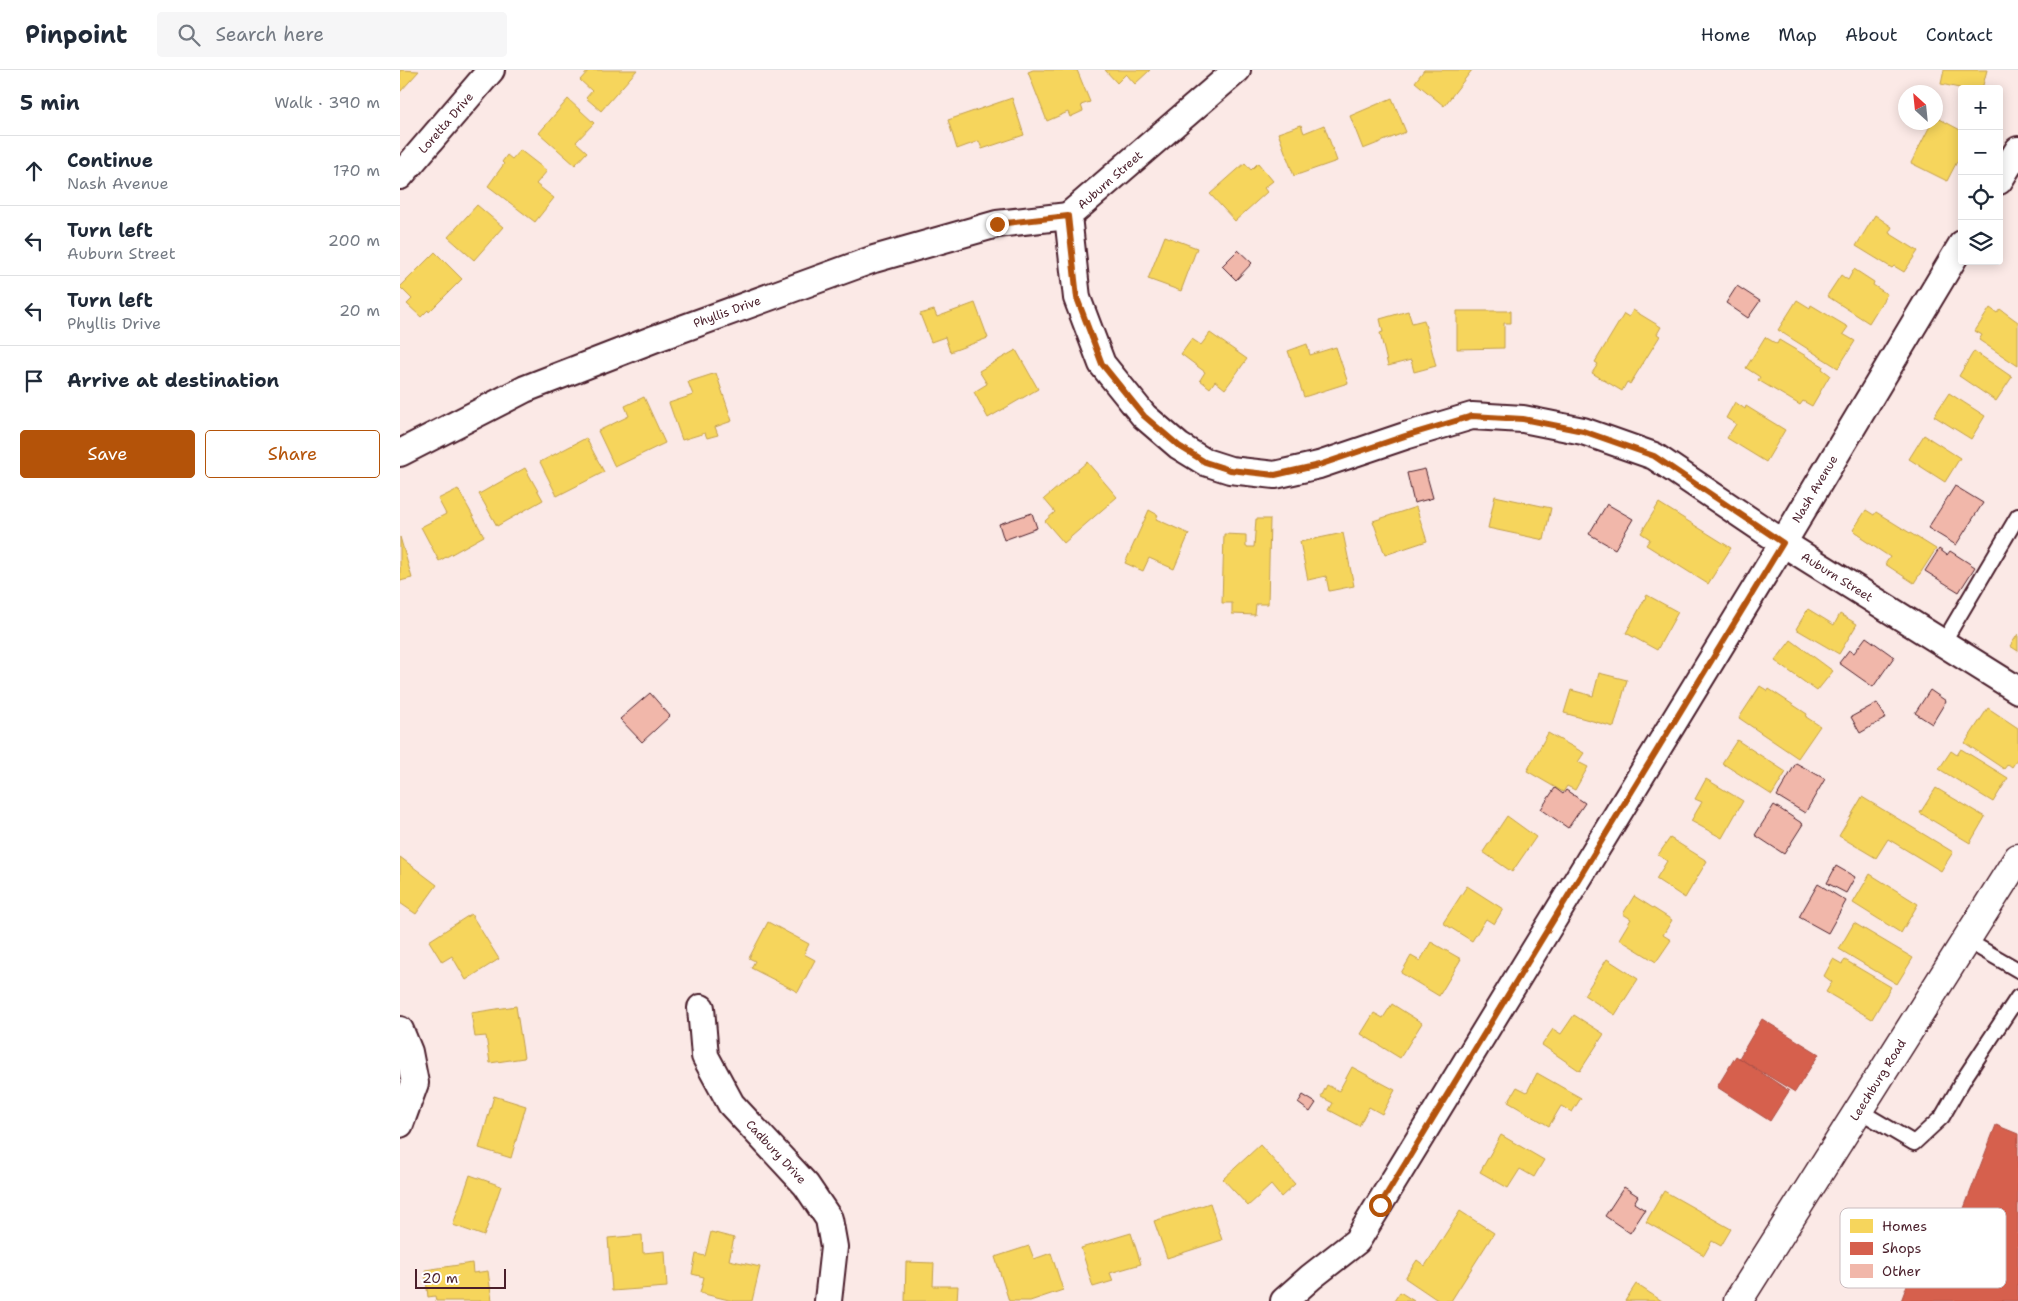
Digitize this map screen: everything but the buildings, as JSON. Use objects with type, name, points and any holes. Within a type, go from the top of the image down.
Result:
[{"type":"street","name":"Loretta Drive","points":[[400,176],[492,70]]},
{"type":"street","name":"Auburn Street","points":[[1237,70],[1068,216],[1077,298],[1102,364],[1144,416],[1179,446],[1205,462],[1230,470],[1275,475],[1319,465],[1472,416],[1523,419],[1583,431],[1654,456],[1783,543],[2018,690]]},
{"type":"street","points":[[2003,175],[2018,150]]},
{"type":"street","name":"Phyllis Drive","points":[[400,453],[526,389],[654,339],[874,259],[997,224],[1068,216]]},
{"type":"street","name":"Nash Avenue","points":[[1284,1301],[1357,1241],[1783,543],[1958,251]]},
{"type":"street","name":"Leechburg Road","points":[[1738,1301],[2018,858]]},
{"type":"street","name":"Cadbury Drive","points":[[701,1008],[705,1056],[731,1104],[806,1185],[829,1219],[834,1247],[828,1301]]},
{"type":"street","points":[[400,1030],[409,1052],[415,1083],[400,1124]]},
{"type":"lane","points":[[1943,643],[2018,516]]},
{"type":"lane","points":[[1966,940],[2018,970]]},
{"type":"lane","points":[[1858,1110],[1914,1143],[1942,1117],[1965,1077],[2018,997]]},
{"type":"route","points":[[997,224],[1068,216],[1077,298],[1102,364],[1144,416],[1179,446],[1205,462],[1230,470],[1275,475],[1319,465],[1472,416],[1523,419],[1583,431],[1654,456],[1783,543],[1380,1205]]}]
